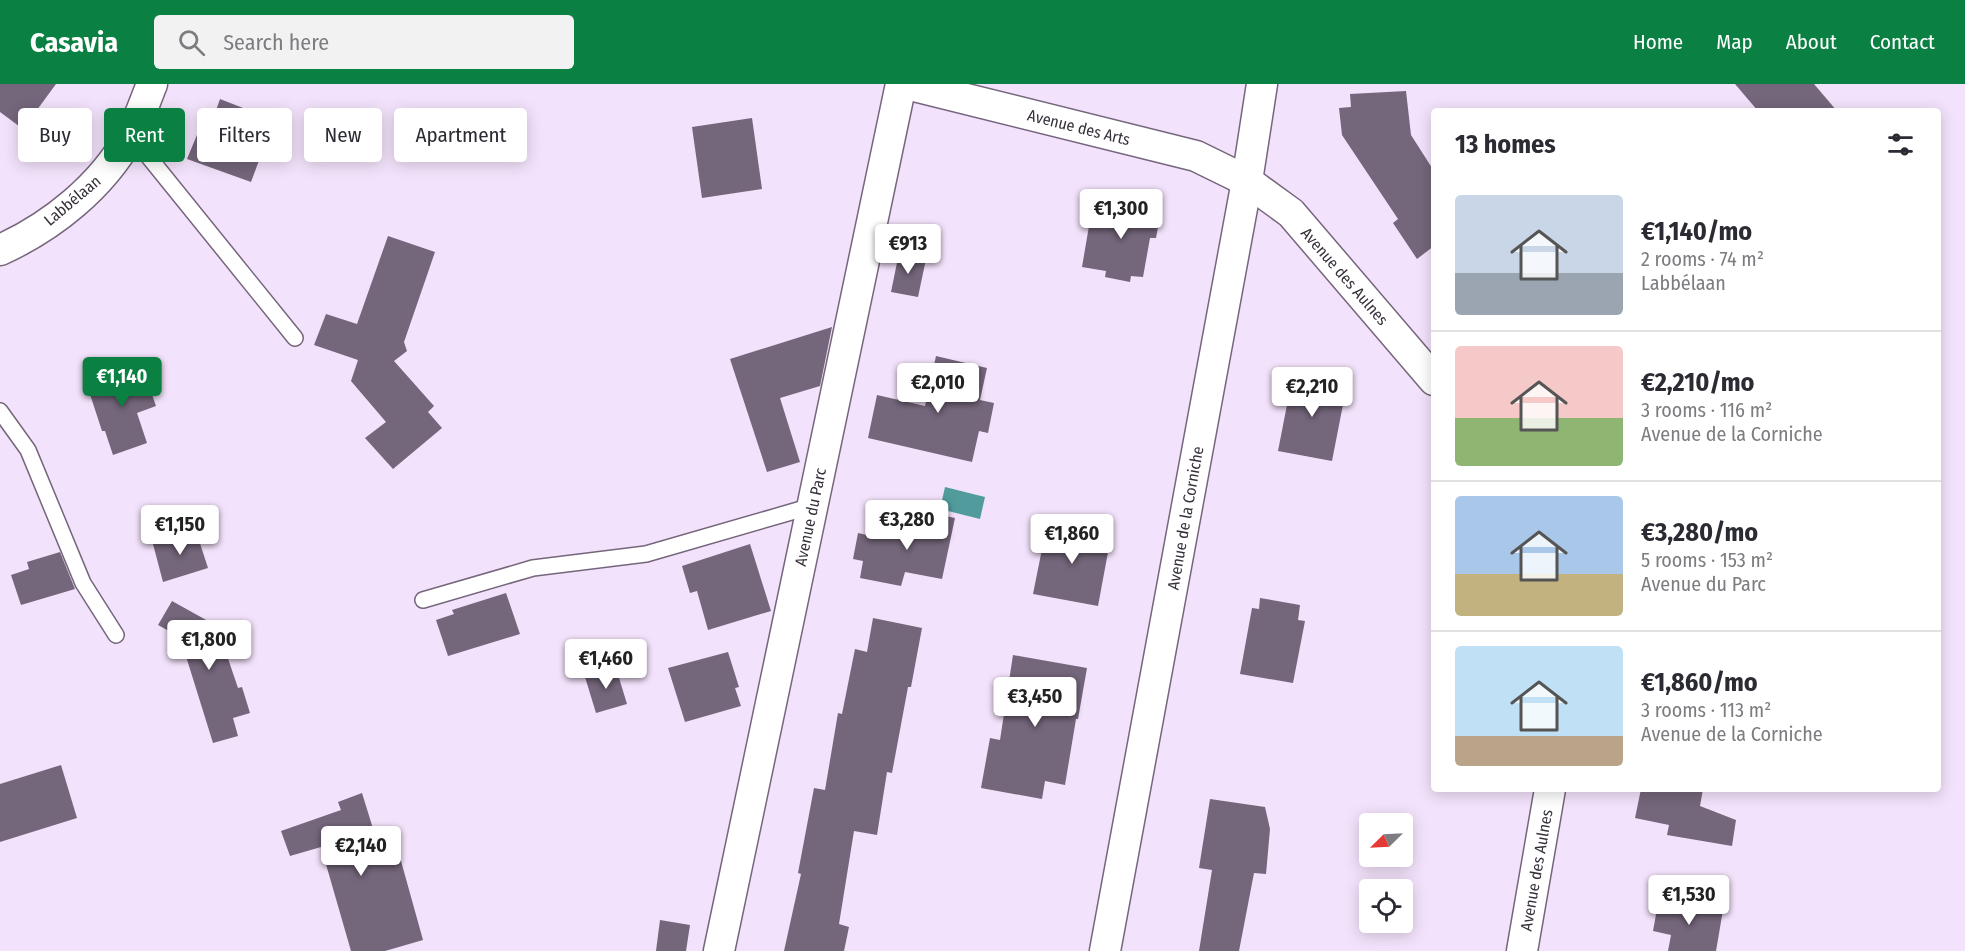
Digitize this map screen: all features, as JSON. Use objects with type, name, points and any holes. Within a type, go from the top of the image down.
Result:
[{"type":"street","name":"Labbélaan","points":[[142,108],[152,84]]},
{"type":"street","name":"Avenue du Parc","points":[[719,951],[901,84]]},
{"type":"street","name":"Avenue des Arts","points":[[906,84],[1196,156],[1247,182]]},
{"type":"street","name":"Avenue de la Corniche","points":[[1106,951],[1247,182],[1262,84]]},
{"type":"street","name":"Labbélaan","points":[[0,250],[61,213],[97,183],[112,162]]},
{"type":"street","name":"Avenue des Aulnes","points":[[1247,182],[1291,213],[1431,376]]},
{"type":"street","name":"Avenue des Aulnes","points":[[1522,951],[1550,792]]},
{"type":"lane","points":[[153,162],[295,338]]},
{"type":"lane","points":[[0,411],[28,450],[83,583],[116,635]]},
{"type":"lane","points":[[423,600],[532,568],[646,554],[813,506]]},
{"type":"shaded area","points":[[945,487],[985,497],[980,519],[940,509]]},
{"type":"building","points":[[0,84],[56,84],[38,108],[18,108],[18,125],[0,112]]},
{"type":"building","points":[[1735,84],[1814,84],[1834,108],[1755,108]]},
{"type":"building","points":[[1406,91],[1411,135],[1431,166],[1431,248],[1417,259],[1393,223],[1398,219],[1342,135],[1339,108],[1351,107],[1350,94]]},
{"type":"building","points":[[220,99],[243,108],[217,108]]},
{"type":"building","points":[[752,118],[762,189],[702,198],[692,127]]},
{"type":"building","points":[[197,135],[197,162],[258,162],[251,182],[187,159]]},
{"type":"building","points":[[1099,200],[1161,211],[1156,238],[1150,238],[1143,277],[1131,276],[1130,282],[1105,277],[1106,271],[1082,267],[1089,226],[1095,227]]},
{"type":"building","points":[[388,236],[435,252],[404,342],[407,351],[394,361],[434,406],[428,412],[442,428],[393,469],[365,438],[386,422],[351,381],[358,360],[314,345],[326,314],[357,324]]},
{"type":"building","points":[[899,253],[926,259],[918,297],[891,292]]},
{"type":"building","points":[[832,327],[820,386],[780,398],[800,462],[767,472],[730,359]]},
{"type":"building","points":[[936,356],[987,368],[980,400],[994,403],[988,433],[979,431],[972,462],[868,438],[877,395],[925,406]]},
{"type":"building","points":[[138,367],[143,382],[147,380],[156,406],[137,413],[147,443],[113,455],[105,431],[102,431],[86,382]]},
{"type":"building","points":[[1293,374],[1347,384],[1332,461],[1278,451]]},
{"type":"building","points":[[917,510],[955,518],[942,579],[905,572],[901,586],[860,578],[863,561],[853,559],[858,533],[881,538],[882,532],[910,537]]},
{"type":"building","points":[[1047,524],[1111,536],[1098,606],[1033,594]]},
{"type":"building","points":[[196,531],[208,568],[163,582],[153,544]]},
{"type":"building","points":[[750,544],[771,611],[708,630],[697,591],[690,593],[682,566]]},
{"type":"building","points":[[60,552],[75,589],[21,605],[11,575],[29,569],[27,562]]},
{"type":"building","points":[[506,593],[520,634],[448,656],[436,620],[454,614],[452,610]]},
{"type":"building","points":[[1260,598],[1300,605],[1298,620],[1305,621],[1293,683],[1240,674],[1252,608],[1259,609]]},
{"type":"building","points":[[172,601],[217,626],[238,688],[242,687],[250,713],[233,718],[238,736],[213,743],[180,637],[158,625]]},
{"type":"building","points":[[873,618],[922,628],[892,773],[887,772],[877,835],[854,831],[839,924],[849,927],[844,951],[784,951],[801,874],[798,873],[814,788],[825,790],[838,713],[842,714],[855,649],[867,652]]},
{"type":"building","points":[[728,652],[739,687],[735,688],[741,706],[685,722],[668,668]]},
{"type":"building","points":[[1013,655],[1087,668],[1065,785],[1045,781],[1042,799],[981,788],[990,738],[1000,740]]},
{"type":"building","points":[[616,668],[627,704],[596,713],[585,677]]},
{"type":"building","points":[[61,765],[77,818],[0,842],[0,784]]},
{"type":"building","points":[[1640,792],[1702,792],[1700,806],[1736,820],[1732,846],[1667,835],[1669,825],[1635,818]]},
{"type":"building","points":[[362,793],[379,848],[396,843],[423,940],[385,951],[351,951],[321,847],[290,856],[281,831],[341,810],[338,802]]},
{"type":"building","points":[[1210,799],[1265,807],[1270,829],[1266,874],[1254,873],[1239,951],[1199,951],[1212,870],[1199,868]]},
{"type":"building","points":[[1659,898],[1723,910],[1716,951],[1668,951],[1671,935],[1653,931]]},
{"type":"building","points":[[660,920],[690,925],[686,951],[656,951]]}]
